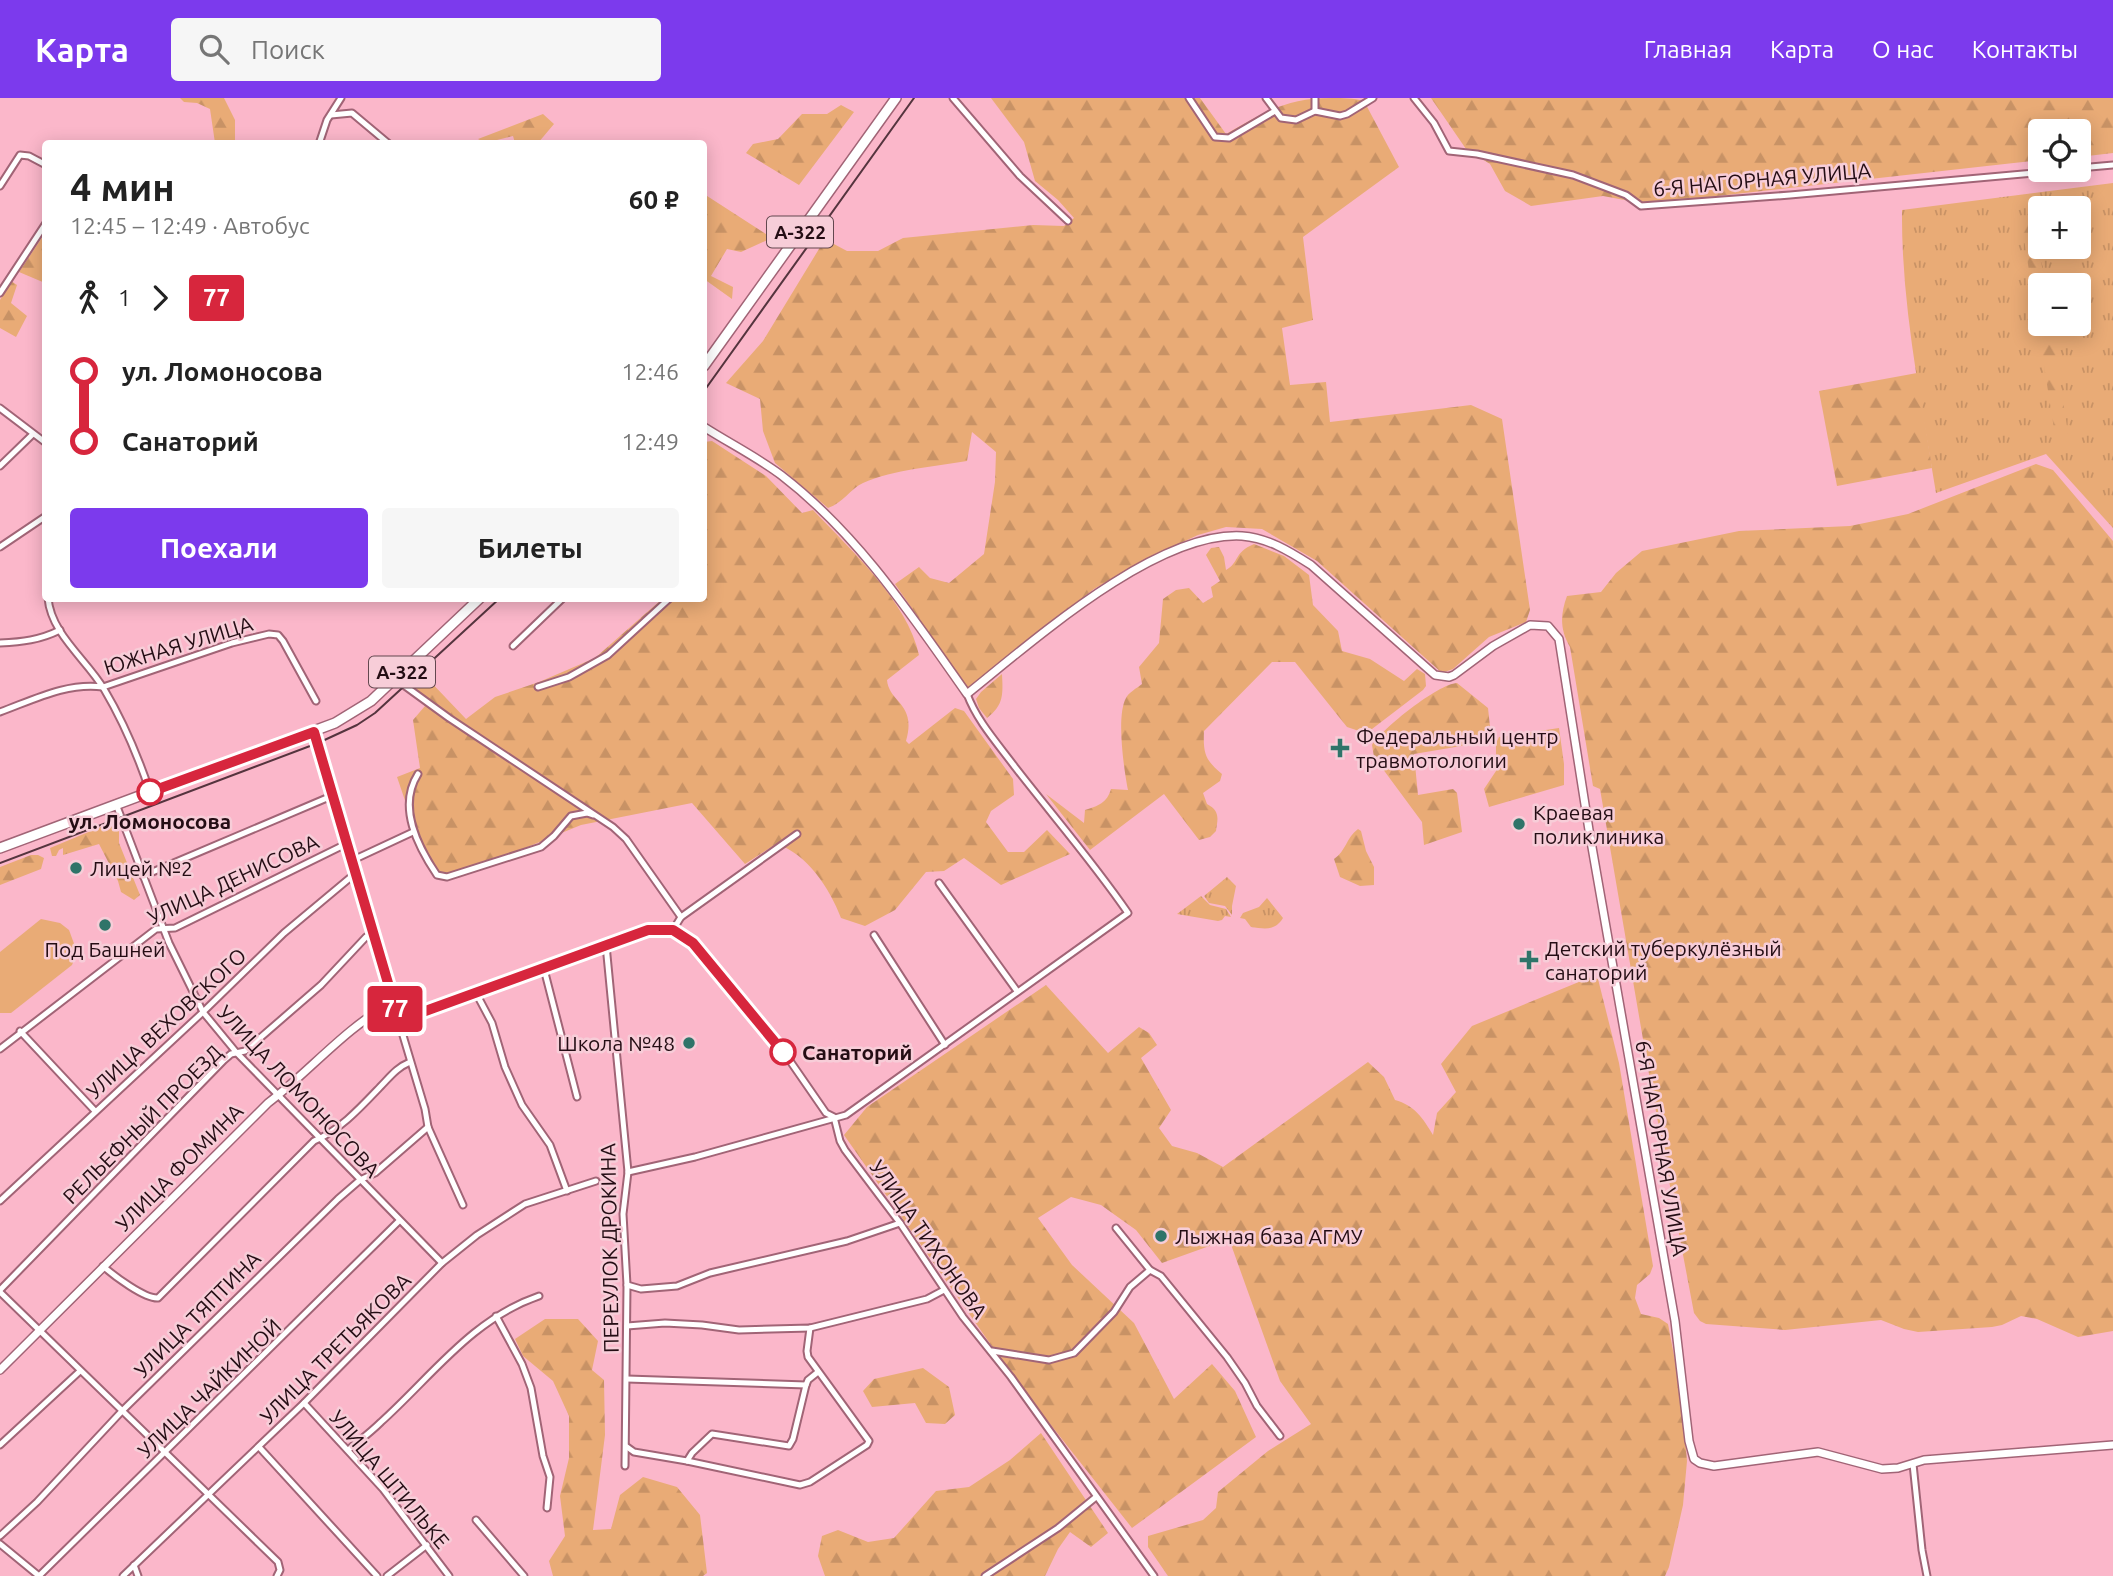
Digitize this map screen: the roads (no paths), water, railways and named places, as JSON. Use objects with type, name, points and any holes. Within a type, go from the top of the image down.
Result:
[{"type":"highway","name":"А-322","points":[[707,362],[896,98]]},
{"type":"highway","name":"А-322","points":[[0,848],[314,732],[353,713],[397,677],[477,602]]},
{"type":"street","points":[[321,140],[341,98]]},
{"type":"street","points":[[953,98],[1020,176],[1068,221]]},
{"type":"street","points":[[1189,98],[1215,137],[1222,139],[1229,138],[1275,111]]},
{"type":"street","points":[[1266,98],[1281,118],[1296,120],[1315,111],[1340,116],[1373,98]]},
{"type":"street","points":[[1315,98],[1315,111]]},
{"type":"street","name":"6-Я НАГОРНАЯ УЛИЦА","points":[[1414,98],[1434,123],[1449,151],[1477,154],[1573,175],[1626,195],[1641,206],[2028,173]]},
{"type":"street","points":[[331,115],[352,113],[384,140]]},
{"type":"street","points":[[0,186],[20,155],[42,163]]},
{"type":"street","points":[[2091,167],[2113,165]]},
{"type":"street","points":[[0,293],[42,229]]},
{"type":"street","points":[[0,408],[42,440]]},
{"type":"street","points":[[628,1172],[695,1157],[846,1115],[1128,914],[1087,857],[994,739],[967,694],[890,586],[832,521],[780,474],[707,430]]},
{"type":"street","points":[[0,466],[33,434]]},
{"type":"street","points":[[0,547],[42,519]]},
{"type":"street","name":"6-Я НАГОРНАЯ УЛИЦА","points":[[967,694],[1046,631],[1123,576],[1192,544],[1227,536],[1263,539],[1288,550],[1311,565],[1435,676],[1454,675],[1493,646],[1530,625],[1548,626],[1559,639],[1589,831],[1675,1321],[1689,1441],[1694,1459],[1700,1463],[1721,1466],[1818,1452],[1882,1469],[1913,1464]]},
{"type":"street","points":[[48,602],[60,630],[103,687],[126,731],[150,792]]},
{"type":"street","points":[[513,646],[559,602]]},
{"type":"street","points":[[538,687],[569,677],[608,655],[666,602]]},
{"type":"street","points":[[0,643],[45,638],[60,630]]},
{"type":"street","name":"ЮЖНАЯ УЛИЦА","points":[[0,712],[71,688],[90,685],[103,687],[232,643],[269,634],[278,635],[283,641],[316,701]]},
{"type":"street","points":[[397,677],[405,686],[449,718],[613,827],[625,839],[681,917]]},
{"type":"street","points":[[314,732],[425,1108],[428,1127],[463,1205]]},
{"type":"street","points":[[418,774],[408,807],[413,832],[437,875],[447,877],[541,847],[571,816],[587,813],[596,815]]},
{"type":"street","points":[[143,876],[334,795]]},
{"type":"street","name":"УЛИЦА ЛОМОНОСОВА","points":[[116,804],[164,930],[203,1012],[236,1052],[442,1264]]},
{"type":"street","points":[[353,860],[413,832]]},
{"type":"street","points":[[398,1017],[409,1017],[648,930],[673,930],[681,917],[797,834]]},
{"type":"street","name":"УЛИЦА ДЕНИСОВА","points":[[1,1047],[156,929],[175,928],[348,843]]},
{"type":"street","name":"УЛИЦА ВЕХОВСКОГО","points":[[0,1201],[284,933],[356,872]]},
{"type":"street","points":[[939,883],[1017,991]]},
{"type":"street","name":"УЛИЦА ТИХОНОВА","points":[[673,930],[693,943],[788,1058],[827,1113],[834,1117],[839,1141],[900,1223],[944,1290],[992,1351],[1154,1576]]},
{"type":"street","name":"РЕЛЬЕФНЫЙ ПРОЕЗД","points":[[0,1291],[224,1060],[236,1052],[245,1051],[321,985],[366,937],[374,933]]},
{"type":"street","points":[[874,935],[944,1045]]},
{"type":"street","name":"ПЕРЕУЛОК ДРОКИНА","points":[[606,945],[628,1172],[622,1214],[627,1285],[625,1466]]},
{"type":"street","points":[[544,969],[578,1097]]},
{"type":"street","points":[[476,993],[492,1023],[505,1067],[522,1105],[550,1146],[567,1191]]},
{"type":"street","name":"УЛИЦА ФОМИНА","points":[[0,1370],[268,1103],[371,1014],[393,1002]]},
{"type":"street","points":[[20,1031],[95,1111]]},
{"type":"street","points":[[103,1266],[128,1285],[153,1299],[158,1298],[314,1141],[341,1126],[392,1073],[410,1062]]},
{"type":"street","name":"УЛИЦА ТЯПТИНА","points":[[0,1536],[37,1502],[122,1411],[269,1265],[360,1180],[375,1173],[428,1127]]},
{"type":"street","name":"УЛИЦА ТРЕТЬЯКОВА","points":[[122,1576],[304,1403],[442,1264],[477,1235],[525,1204],[596,1181]]},
{"type":"street","name":"УЛИЦА ЧАЙКИНОЙ","points":[[39,1576],[400,1221]]},
{"type":"street","points":[[627,1285],[641,1289],[677,1286],[710,1273],[847,1241],[900,1223]]},
{"type":"street","points":[[1116,1228],[1150,1270],[1161,1276],[1227,1357],[1280,1436]]},
{"type":"street","points":[[992,1351],[1049,1360],[1074,1353],[1114,1312],[1130,1287],[1150,1270]]},
{"type":"street","points":[[627,1326],[665,1323],[739,1330],[810,1328],[927,1299],[944,1290]]},
{"type":"street","points":[[0,1291],[164,1454],[278,1562],[280,1570],[276,1576]]},
{"type":"street","points":[[348,1450],[382,1422],[460,1343],[496,1316],[516,1304],[538,1296]]},
{"type":"street","points":[[496,1316],[522,1364],[531,1388],[543,1456],[550,1477],[547,1508]]},
{"type":"street","points":[[627,1447],[634,1452],[800,1486],[867,1445],[867,1437],[818,1372],[807,1351],[810,1328]]},
{"type":"street","points":[[0,1445],[80,1371]]},
{"type":"street","points":[[687,1461],[692,1452],[712,1434],[789,1446],[806,1385],[818,1372]]},
{"type":"street","points":[[627,1380],[806,1385]]},
{"type":"street","name":"УЛИЦА ШТИЛЬКЕ","points":[[304,1403],[383,1489],[449,1576]]},
{"type":"street","points":[[1927,1576],[1913,1464],[1924,1460],[1997,1452],[2113,1445]]},
{"type":"street","points":[[258,1447],[377,1576]]},
{"type":"street","points":[[985,1576],[1058,1528],[1096,1497]]},
{"type":"street","points":[[476,1520],[524,1576]]},
{"type":"street","points":[[0,1544],[39,1576]]},
{"type":"street","points":[[387,1576],[427,1545]]},
{"type":"street","points":[[134,1564],[138,1576]]},
{"type":"tram line","points":[[707,387],[914,98]]},
{"type":"tram line","points":[[0,863],[318,743],[357,725],[375,713],[496,602]]},
{"type":"place","name":"Федеральный центр травмотологии","points":[[1340,748]]},
{"type":"place","name":"ул. Ломоносова","points":[[150,792]]},
{"type":"place","name":"Краевая поликлиника","points":[[1519,824]]},
{"type":"place","name":"Лицей №2","points":[[76,868]]},
{"type":"place","name":"Под Башней","points":[[105,925]]},
{"type":"place","name":"Детский туберкулёзный санаторий","points":[[1529,960]]},
{"type":"place","name":"Школа №48","points":[[689,1043]]},
{"type":"place","name":"Санаторий","points":[[783,1052]]},
{"type":"place","name":"Лыжная база АГМУ","points":[[1161,1236]]}]
